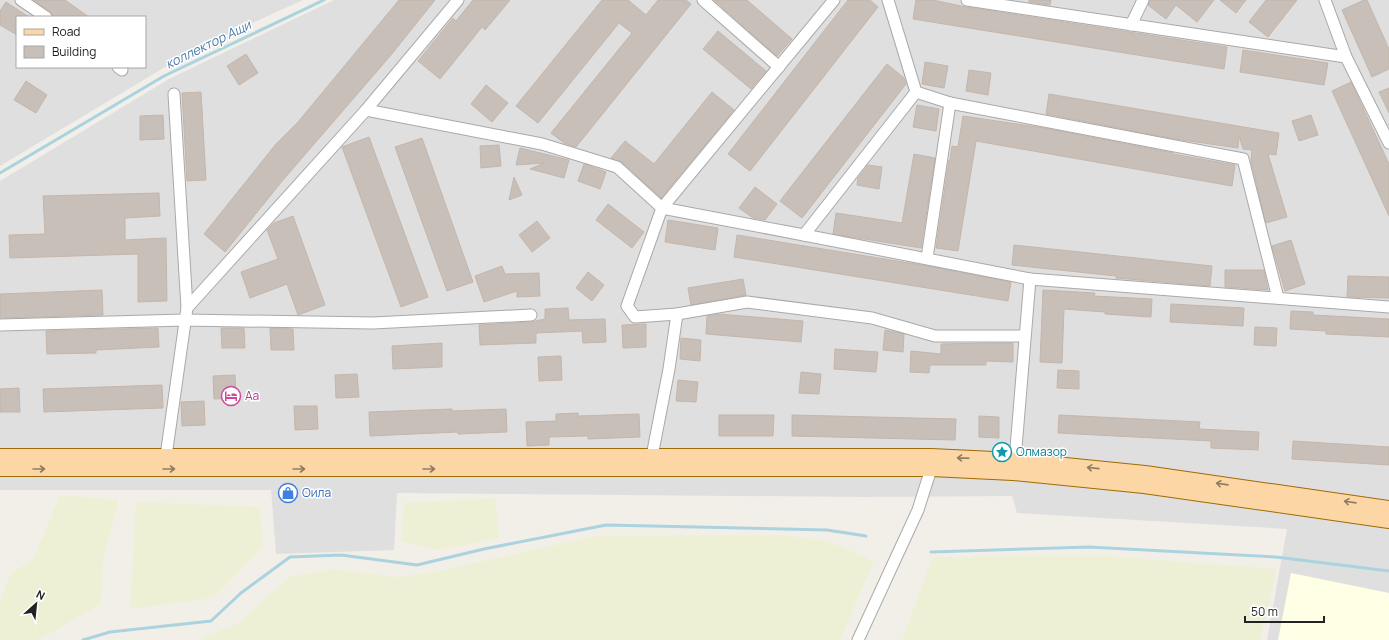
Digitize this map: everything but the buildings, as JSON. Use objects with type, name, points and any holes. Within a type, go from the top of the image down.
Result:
[{"type":"main road","points":[[0,456],[931,456],[1015,460],[1145,473],[1389,508]]},
{"type":"main road","points":[[0,469],[931,469],[1013,473],[1144,486],[1389,521]]},
{"type":"street","points":[[21,0],[45,16]]},
{"type":"street","points":[[187,308],[366,110],[458,0]]},
{"type":"street","points":[[702,0],[779,67]]},
{"type":"street","points":[[834,0],[662,208],[627,306],[635,318],[677,314],[747,302],[872,318],[935,336],[1025,336]]},
{"type":"street","points":[[888,0],[916,92]]},
{"type":"street","points":[[968,0],[1346,57]]},
{"type":"street","points":[[1131,25],[1144,0]]},
{"type":"street","points":[[1325,0],[1346,57],[1389,143]]},
{"type":"street","points":[[916,92],[950,103],[1243,159],[1278,298]]},
{"type":"street","points":[[804,235],[916,92]]},
{"type":"street","points":[[166,456],[187,308],[174,94]]},
{"type":"street","points":[[927,258],[950,103]]},
{"type":"street","points":[[366,110],[542,144],[617,167],[662,208],[1030,279],[1389,307]]},
{"type":"street","points":[[1015,460],[1030,279]]},
{"type":"street","points":[[652,456],[669,369],[677,314]]},
{"type":"street","points":[[0,325],[185,320],[373,323],[531,315]]},
{"type":"street","points":[[858,640],[918,510],[931,469]]},
{"type":"shaded area","points":[[0,0],[303,0],[197,48],[0,166]]},
{"type":"shaded area","points":[[334,0],[1389,0],[1389,640],[1267,640],[1287,529],[1017,513],[1012,496],[866,497],[397,493],[394,550],[276,554],[271,490],[0,490],[0,181],[169,79]]},
{"type":"shaded area","points":[[60,495],[119,500],[103,560],[101,604],[38,640],[0,640],[0,601],[11,573],[33,560]]},
{"type":"shaded area","points":[[495,498],[499,538],[438,550],[401,541],[404,503]]},
{"type":"shaded area","points":[[136,502],[260,507],[263,547],[213,598],[130,609]]},
{"type":"shaded area","points":[[781,535],[828,541],[874,561],[840,640],[198,640],[239,623],[289,577],[334,569],[398,577],[434,572],[595,536]]},
{"type":"shaded area","points":[[1092,555],[1276,569],[1260,640],[902,640],[933,557]]},
{"type":"shaded area","points":[[1291,573],[1389,593],[1389,640],[1278,640]]},
{"type":"waterway","name":"коллектор Ащи","points":[[0,173],[164,76],[324,0]]},
{"type":"waterway","points":[[83,640],[110,632],[211,621],[241,593],[290,557],[341,555],[417,565],[484,549],[606,525],[827,530],[866,536]]},
{"type":"waterway","points":[[931,552],[1089,547],[1276,557],[1389,571]]},
{"type":"place","name":"Аа","points":[[231,396]]},
{"type":"place","name":"Олмазор","points":[[1002,452]]},
{"type":"place","name":"Оила","points":[[288,493]]}]
